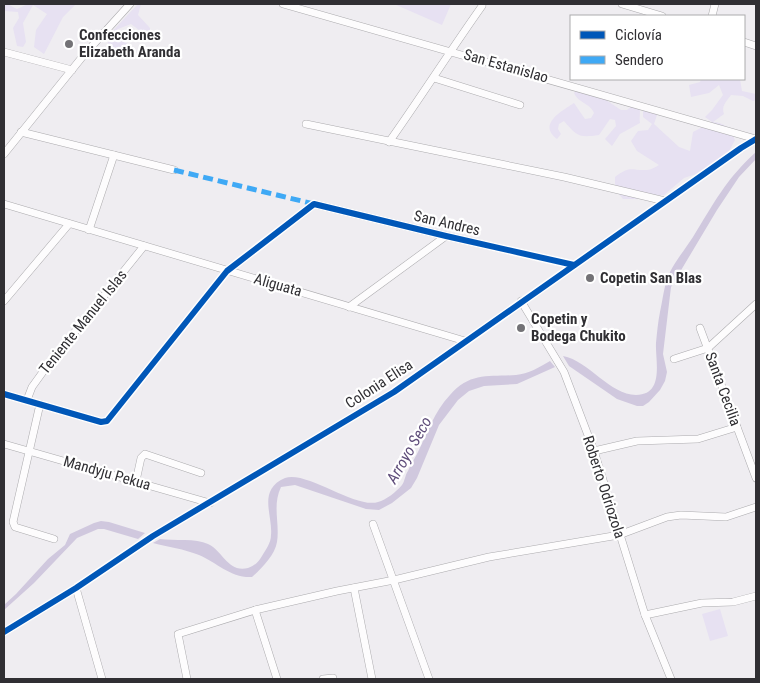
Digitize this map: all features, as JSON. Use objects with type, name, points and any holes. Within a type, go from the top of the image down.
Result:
[{"type":"street","points":[[4,154],[72,70],[130,4]]},
{"type":"street","name":"San Estanislao","points":[[283,4],[450,50],[756,139]]},
{"type":"street","points":[[622,4],[659,15]]},
{"type":"street","points":[[389,142],[434,78],[450,50],[482,6]]},
{"type":"street","points":[[4,52],[72,70]]},
{"type":"street","points":[[434,78],[520,105]]},
{"type":"street","points":[[306,124],[666,200]]},
{"type":"street","points":[[21,132],[174,170]]},
{"type":"street","name":"Colonia Elisa","points":[[4,632],[76,588],[150,538],[394,392],[574,264],[756,139]]},
{"type":"street","points":[[89,230],[114,155]]},
{"type":"street","name":"Aliguata","points":[[4,204],[465,341]]},
{"type":"street","name":"San Andres","points":[[228,271],[314,204],[574,264]]},
{"type":"street","points":[[4,301],[69,224]]},
{"type":"street","points":[[349,307],[446,236]]},
{"type":"street","name":"Teniente Manuel Islas","points":[[28,400],[32,387],[44,369],[144,246]]},
{"type":"street","points":[[4,394],[102,422],[108,421],[228,271]]},
{"type":"street","name":"Roberto Odriozola","points":[[521,302],[564,372],[594,452],[645,615],[671,679]]},
{"type":"street","points":[[674,359],[708,348],[756,304]]},
{"type":"street","name":"Santa Cecilia","points":[[700,328],[756,478]]},
{"type":"street","points":[[40,404],[13,518],[13,525],[54,539]]},
{"type":"street","points":[[594,452],[637,441],[698,439],[737,427]]},
{"type":"street","name":"Mandyju Pekua","points":[[4,444],[210,502]]},
{"type":"street","points":[[136,481],[141,458],[145,454],[202,472]]},
{"type":"street","points":[[187,679],[178,634],[255,610],[489,557],[619,535],[667,517],[681,515],[726,517],[756,507]]},
{"type":"street","points":[[373,524],[429,679]]},
{"type":"street","points":[[76,588],[102,679]]},
{"type":"street","points":[[354,588],[372,679]]},
{"type":"street","points":[[645,615],[702,603],[733,602],[756,596]]},
{"type":"street","points":[[255,610],[277,679]]},
{"type":"street","points":[[323,679],[333,678]]},
{"type":"shaded area","points":[[4,4],[9,4],[17,9],[28,4],[76,4],[63,17],[44,54],[34,47],[36,30],[47,14],[33,5],[23,23],[26,42],[23,47],[17,46],[13,28],[19,18],[18,12],[4,11]]},
{"type":"shaded area","points":[[138,4],[141,4],[138,15],[150,28],[150,31],[143,33],[131,24],[118,29],[116,35],[130,46],[113,52],[109,48],[107,37]]},
{"type":"shaded area","points":[[394,4],[451,4],[442,25]]},
{"type":"shaded area","points":[[701,80],[740,80],[742,91],[756,94],[756,100],[753,101],[743,96],[731,95],[724,106],[724,114],[713,122],[727,127],[735,140],[721,166],[684,178],[664,195],[623,199],[615,189],[615,177],[631,169],[649,170],[659,165],[637,151],[631,141],[638,131],[648,130],[652,124],[643,117],[643,107],[650,105],[657,115],[654,124],[679,147],[690,151],[693,132],[712,122],[705,117],[723,95],[719,85],[709,93],[691,97],[689,85],[700,82]]},
{"type":"shaded area","points":[[576,91],[594,92],[621,110],[627,110],[632,106],[639,106],[640,123],[620,134],[612,146],[605,139],[616,126],[615,120],[610,119],[599,135],[586,136],[575,133],[564,121],[559,124],[558,129],[561,134],[557,139],[551,133],[550,123],[563,110],[574,103],[585,119],[591,118],[594,113],[590,107],[576,96],[574,93]]},
{"type":"shaded area","points":[[756,152],[756,159],[739,177],[717,210],[671,287],[663,354],[667,372],[660,390],[649,402],[643,406],[637,406],[617,399],[569,366],[563,356],[582,364],[608,384],[626,394],[636,395],[651,389],[655,383],[657,367],[656,343],[659,320],[665,287],[670,272],[721,192],[736,172]]},
{"type":"shaded area","points":[[550,361],[555,367],[517,384],[484,386],[469,391],[458,400],[439,425],[411,488],[392,503],[379,510],[366,509],[295,485],[281,487],[277,501],[278,535],[276,547],[267,561],[252,577],[231,573],[206,558],[193,553],[153,543],[160,539],[203,542],[213,547],[235,567],[241,569],[255,565],[260,560],[270,541],[271,527],[268,504],[271,489],[276,483],[285,478],[294,477],[305,479],[357,500],[369,503],[381,501],[402,485],[435,416],[444,402],[457,388],[465,382],[480,377],[525,373]]},
{"type":"shaded area","points":[[101,521],[145,533],[138,539],[98,529],[77,538],[34,583],[4,610],[4,605],[48,559],[65,545],[70,534]]},
{"type":"shaded area","points":[[720,609],[728,636],[710,641],[702,614]]},
{"type":"marked path","points":[[174,170],[314,204]]},
{"type":"cycle path","points":[[4,632],[76,588],[153,536],[394,392],[756,139]]},
{"type":"cycle path","points":[[4,394],[101,422],[107,421],[227,271],[314,204],[574,265]]},
{"type":"place","name":"Confecciones Elizabeth Aranda","points":[[69,44]]},
{"type":"place","name":"Copetin San Blas","points":[[590,278]]},
{"type":"place","name":"Copetin y Bodega Chukito","points":[[521,328]]},
{"type":"water label","name":"Arroyo Seco","points":[[409,450]]}]
